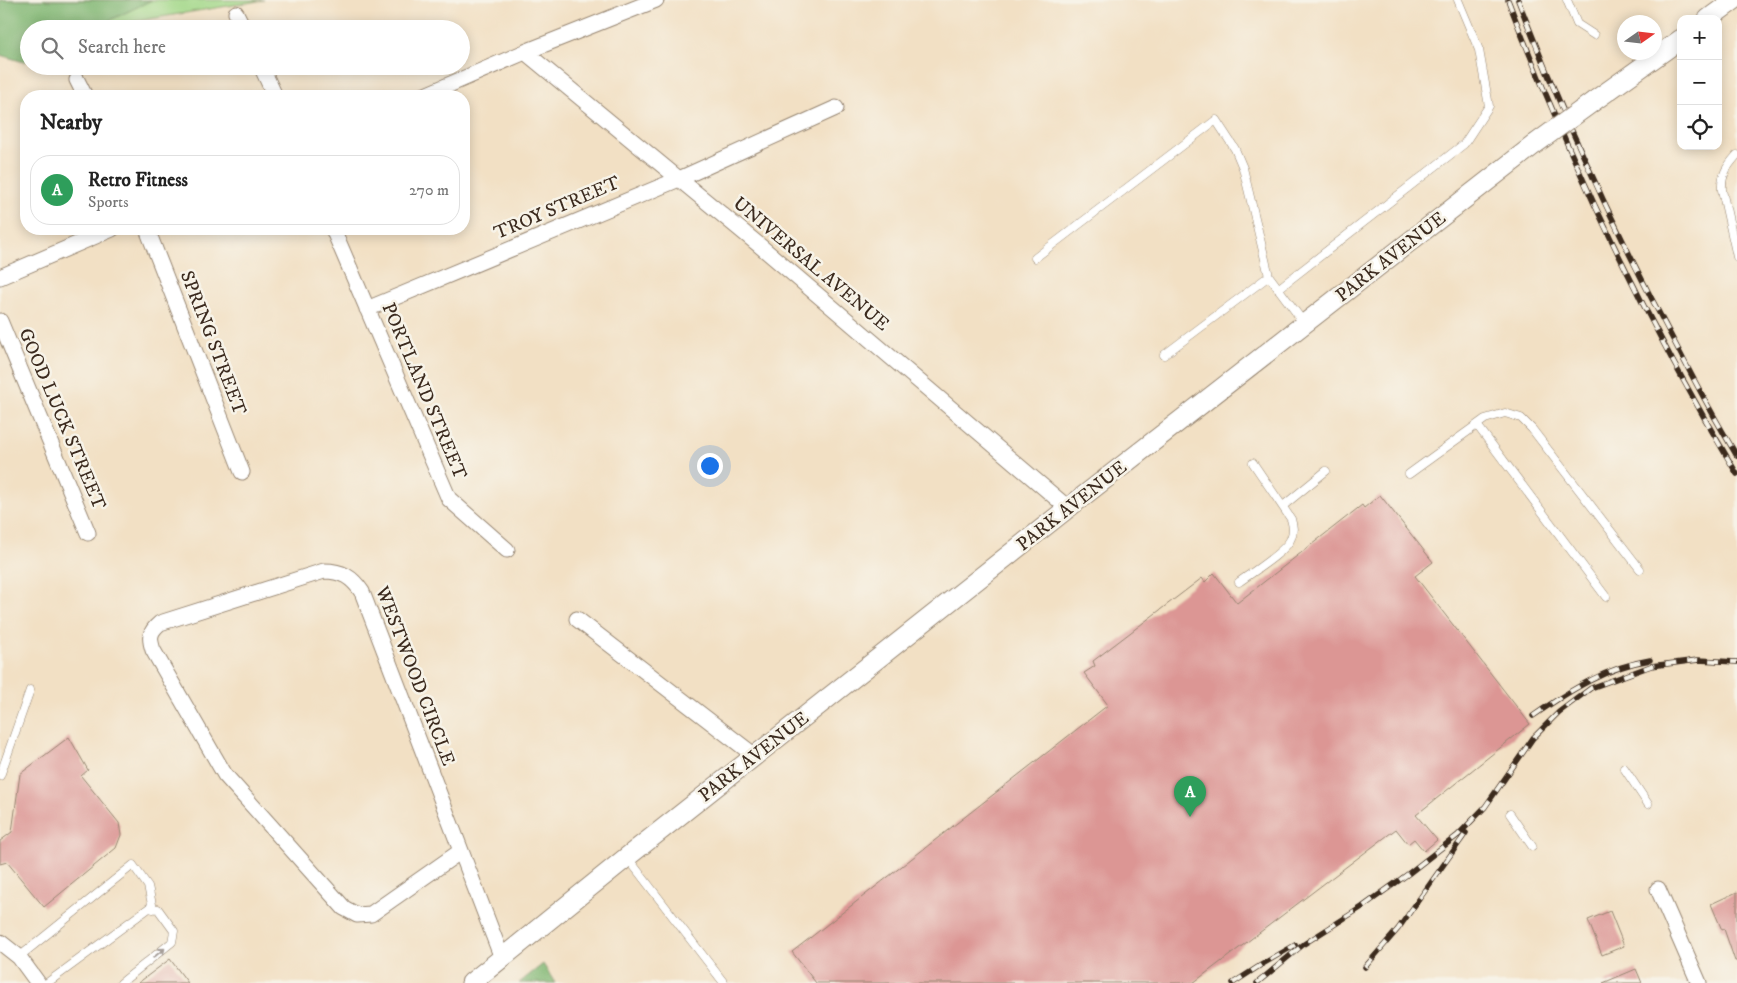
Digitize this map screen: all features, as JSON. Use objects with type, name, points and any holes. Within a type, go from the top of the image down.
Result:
[{"type":"street","points":[[437,90],[525,52],[656,0]]},
{"type":"street","points":[[1713,15],[1734,0]]},
{"type":"street","points":[[236,13],[240,20]]},
{"type":"street","name":"PARK AVENUE","points":[[471,983],[1068,508],[1535,144],[1677,42]]},
{"type":"street","name":"UNIVERSAL AVENUE","points":[[525,52],[679,179],[1068,508]]},
{"type":"street","points":[[265,75],[272,90]]},
{"type":"street","points":[[77,80],[82,90]]},
{"type":"street","name":"TROY STREET","points":[[367,310],[679,179],[836,108]]},
{"type":"street","points":[[0,277],[98,235]]},
{"type":"street","name":"SPRING STREET","points":[[149,235],[242,472]]},
{"type":"street","name":"PORTLAND STREET","points":[[336,235],[449,499],[507,550]]},
{"type":"street","name":"GOOD LUCK STREET","points":[[0,321],[88,532]]},
{"type":"street","name":"WESTWOOD CIRCLE","points":[[461,851],[370,914],[358,915],[344,908],[225,775],[153,650],[149,638],[153,629],[160,623],[324,571],[336,571],[347,575],[356,582],[362,592],[502,958]]},
{"type":"street","points":[[577,619],[755,756]]},
{"type":"street","points":[[1658,889],[1698,983]]},
{"type":"street","points":[[0,942],[19,957],[38,983]]},
{"type":"lane","points":[[1278,289],[1464,144],[1489,106],[1478,50],[1458,0]]},
{"type":"lane","points":[[1567,0],[1577,24],[1594,35]]},
{"type":"lane","points":[[1035,258],[1216,120],[1235,149],[1243,168],[1269,276],[1305,324]]},
{"type":"lane","points":[[1737,155],[1724,171],[1722,181],[1722,190],[1737,257]]},
{"type":"lane","points":[[1164,355],[1269,276]]},
{"type":"lane","points":[[1409,474],[1485,419],[1505,413],[1520,418],[1532,429],[1640,569]]},
{"type":"lane","points":[[1477,424],[1606,597]]},
{"type":"lane","points":[[1239,582],[1284,549],[1291,540],[1294,527],[1291,518],[1253,463]]},
{"type":"lane","points":[[1283,506],[1326,471]]},
{"type":"lane","points":[[0,776],[30,690]]},
{"type":"lane","points":[[1624,768],[1648,804]]},
{"type":"lane","points":[[1510,814],[1532,846]]},
{"type":"lane","points":[[627,857],[724,983]]},
{"type":"lane","points":[[19,957],[133,865],[148,886],[152,908]]},
{"type":"lane","points":[[47,983],[149,908],[158,909],[174,931],[172,942],[121,983]]},
{"type":"green space","points":[[0,0],[264,0],[143,20],[20,20]]},
{"type":"green space","points":[[0,0],[152,0],[111,20],[20,20],[20,61],[0,55]]},
{"type":"green space","points":[[543,964],[555,983],[519,983]]},
{"type":"building","points":[[1380,495],[1433,562],[1415,576],[1530,724],[1416,815],[1437,840],[1424,851],[1414,839],[1408,844],[1396,829],[1193,983],[816,983],[792,952],[1108,705],[1084,673],[1095,666],[1093,661],[1202,578],[1205,582],[1214,573],[1237,603],[1362,505],[1364,508]]},
{"type":"building","points":[[69,737],[88,770],[81,776],[119,823],[121,835],[116,848],[44,907],[7,862],[0,864],[0,841],[12,832],[20,774]]},
{"type":"building","points":[[1737,892],[1737,961],[1735,961],[1724,929],[1722,930],[1711,904]]},
{"type":"building","points":[[1610,911],[1624,946],[1602,955],[1588,920]]},
{"type":"building","points":[[170,959],[188,983],[138,983]]},
{"type":"building","points":[[1636,969],[1642,983],[1603,983]]},
{"type":"railway","points":[[1508,0],[1558,122],[1612,242],[1672,360],[1737,474]]},
{"type":"railway","points":[[1518,0],[1554,89],[1612,219],[1691,375],[1737,456]]},
{"type":"railway","points":[[1533,716],[1588,681],[1618,668],[1650,660]]},
{"type":"railway","points":[[1257,983],[1304,944],[1362,907],[1458,835],[1485,807],[1533,738],[1559,712],[1591,688],[1651,666],[1698,660],[1737,662]]},
{"type":"railway","points":[[1365,967],[1398,929],[1466,833]]},
{"type":"railway","points":[[1233,983],[1295,945]]},
{"type":"place","name":"Retro Fitness","points":[[1190,817]]}]
